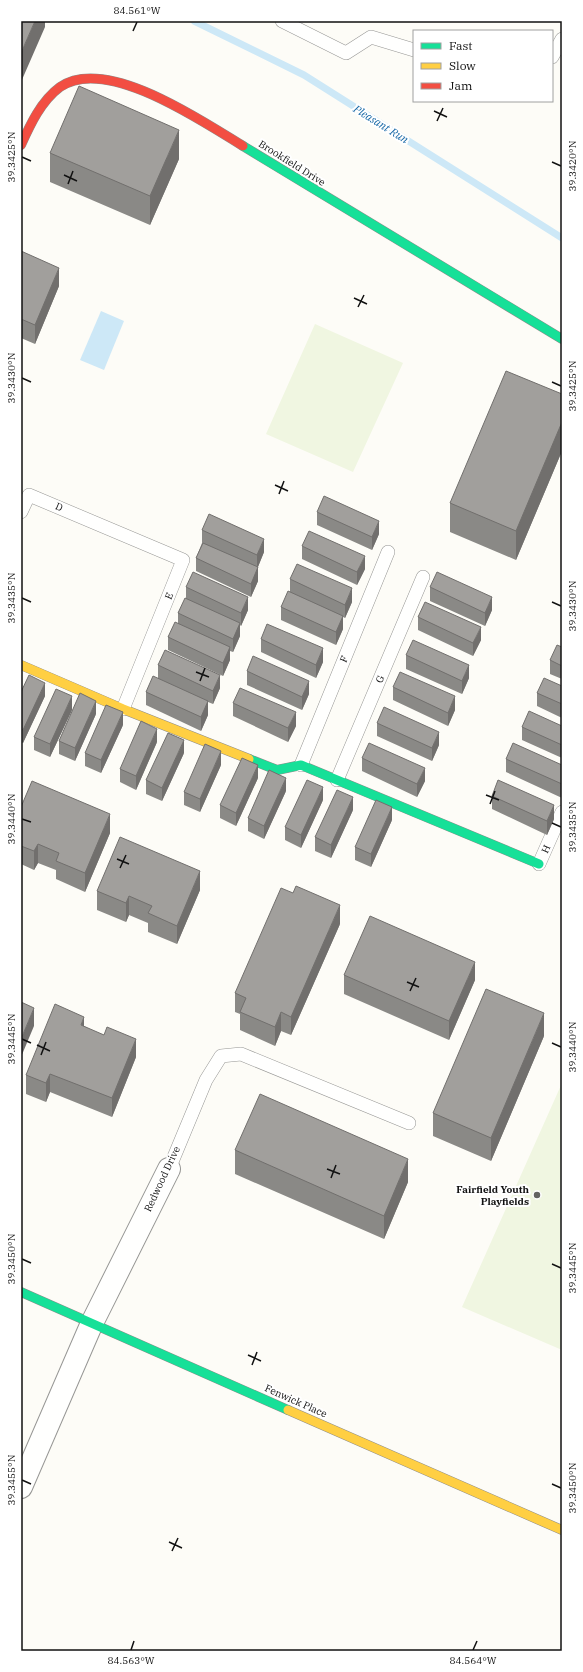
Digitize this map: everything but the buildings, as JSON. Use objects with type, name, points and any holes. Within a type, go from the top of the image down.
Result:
[{"type":"street","name":"Brookfield Drive","points":[[21,145],[35,114],[51,96],[67,82],[82,79],[101,78],[125,83],[177,108],[247,148],[562,339]]},
{"type":"street","points":[[21,665],[123,709],[277,770],[301,765],[539,864]]},
{"type":"street","name":"Redwood Drive","points":[[21,1488],[92,1323],[169,1169]]},
{"type":"street","name":"Fenwick Place","points":[[21,1292],[562,1530]]},
{"type":"lane","points":[[282,21],[346,53],[370,37],[413,50]]},
{"type":"lane","points":[[553,55],[562,39]]},
{"type":"lane","name":"D","points":[[21,512],[29,495],[106,528]]},
{"type":"lane","name":"E","points":[[106,528],[183,560],[123,709]]},
{"type":"lane","name":"F","points":[[301,765],[388,552]]},
{"type":"lane","name":"G","points":[[337,780],[423,577]]},
{"type":"lane","name":"H","points":[[539,864],[562,812]]},
{"type":"lane","name":"Redwood Drive","points":[[169,1169],[206,1080],[221,1056],[241,1054],[409,1124]]},
{"type":"green space","points":[[315,324],[403,363],[353,472],[266,434]]},
{"type":"green space","name":"Fairfield Youth Playfields","points":[[562,1083],[562,1350],[462,1307]]},
{"type":"water","points":[[101,311],[124,321],[104,370],[80,360]]},
{"type":"waterway","name":"Pleasant Run","points":[[194,21],[304,75],[562,238]]},
{"type":"traffic: fast","points":[[243,146],[562,339]]},
{"type":"traffic: fast","points":[[249,759],[277,770],[301,765],[539,864]]},
{"type":"traffic: fast","points":[[21,1292],[288,1410]]},
{"type":"traffic: slow","points":[[21,665],[123,709],[249,759]]},
{"type":"traffic: slow","points":[[288,1410],[562,1530]]},
{"type":"traffic: jam","points":[[21,145],[32,122],[42,106],[60,87],[79,79],[102,79],[127,85],[153,95],[204,122],[243,146]]},
{"type":"place","name":"Fairfield Youth Playfields","points":[[537,1195]]}]
